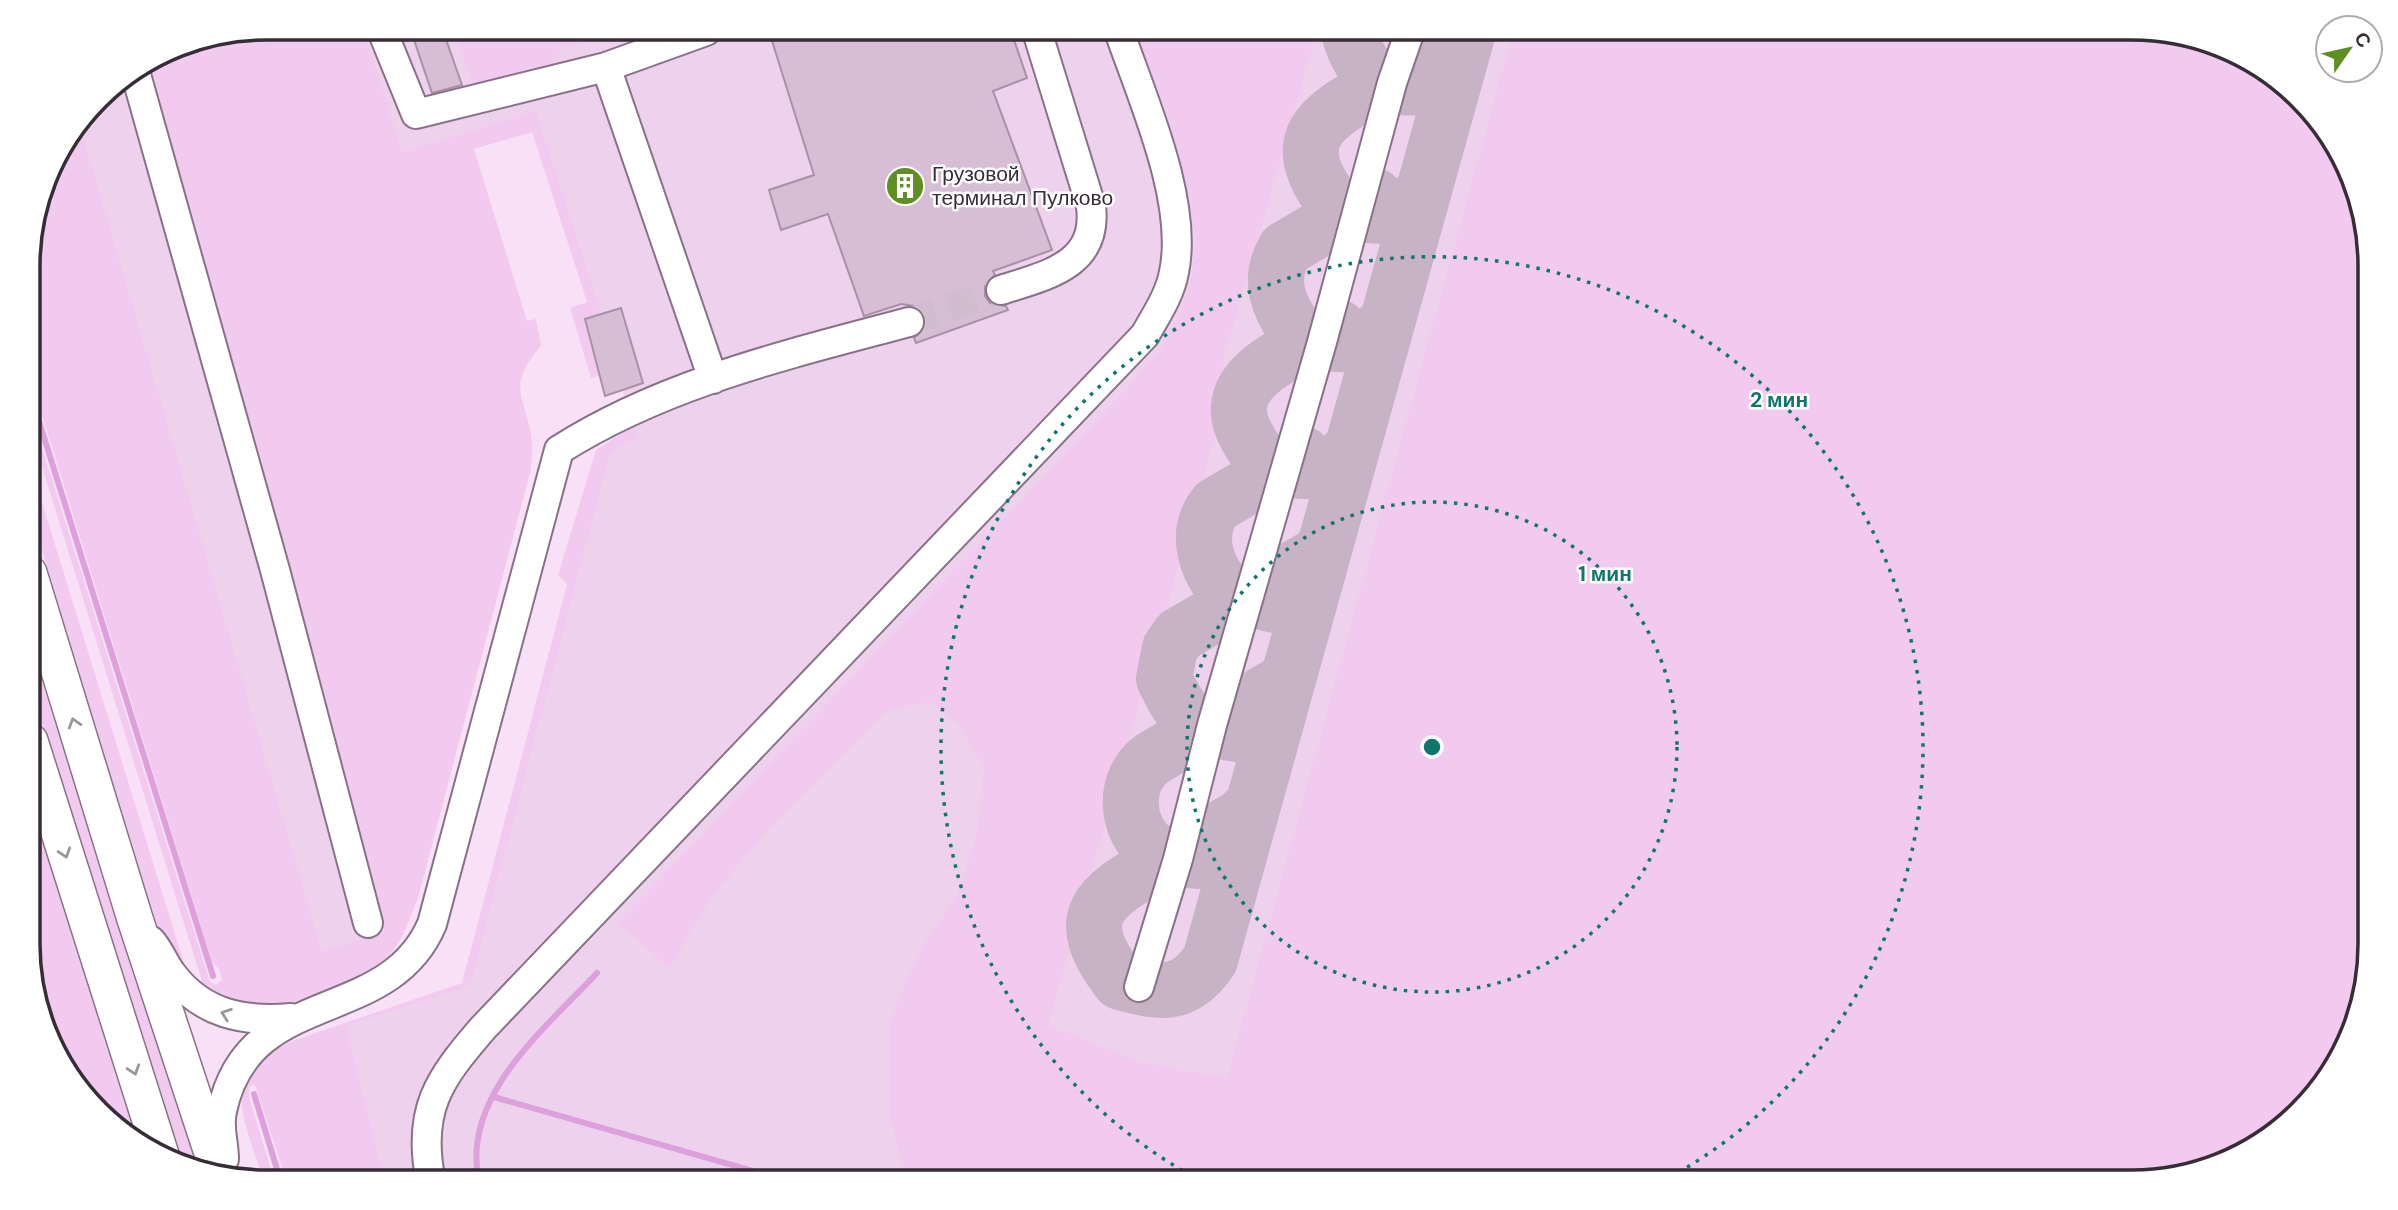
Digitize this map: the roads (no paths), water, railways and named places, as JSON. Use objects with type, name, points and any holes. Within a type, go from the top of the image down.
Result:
[{"type":"main road","points":[[40,610],[135,919],[218,1164]]},
{"type":"main road","points":[[40,773],[157,1141]]},
{"type":"street","points":[[386,40],[416,114],[606,67],[683,40]]},
{"type":"street","points":[[1001,290],[1072,262],[1089,242],[1093,222],[1091,206],[1039,40]]},
{"type":"street","points":[[431,1170],[429,1106],[452,1063],[1145,335],[1164,303],[1174,273],[1178,239],[1172,197],[1162,159],[1122,40]]},
{"type":"street","points":[[1139,987],[1178,859],[1212,724],[1406,40]]},
{"type":"street","points":[[606,67],[713,379]]},
{"type":"street","points":[[138,81],[275,570],[368,923]]},
{"type":"street","points":[[135,919],[170,972],[204,1004],[238,1018],[293,1018],[369,991],[401,968],[423,946],[436,911],[559,450],[600,424],[713,379],[805,349],[909,322]]},
{"type":"street","points":[[221,1165],[224,1151],[220,1127],[230,1086],[255,1046],[293,1018]]},
{"type":"waterway","points":[[41,427],[213,976]]},
{"type":"waterway","points":[[478,1170],[476,1151],[482,1121],[494,1093],[511,1066],[532,1041],[597,973]]},
{"type":"waterway","points":[[254,1094],[277,1170]]},
{"type":"waterway","points":[[494,1097],[749,1170]]},
{"type":"tunnel","points":[[909,322],[1001,290]]},
{"type":"place","name":"Грузовой терминал Пулково","points":[[905,186]]}]
